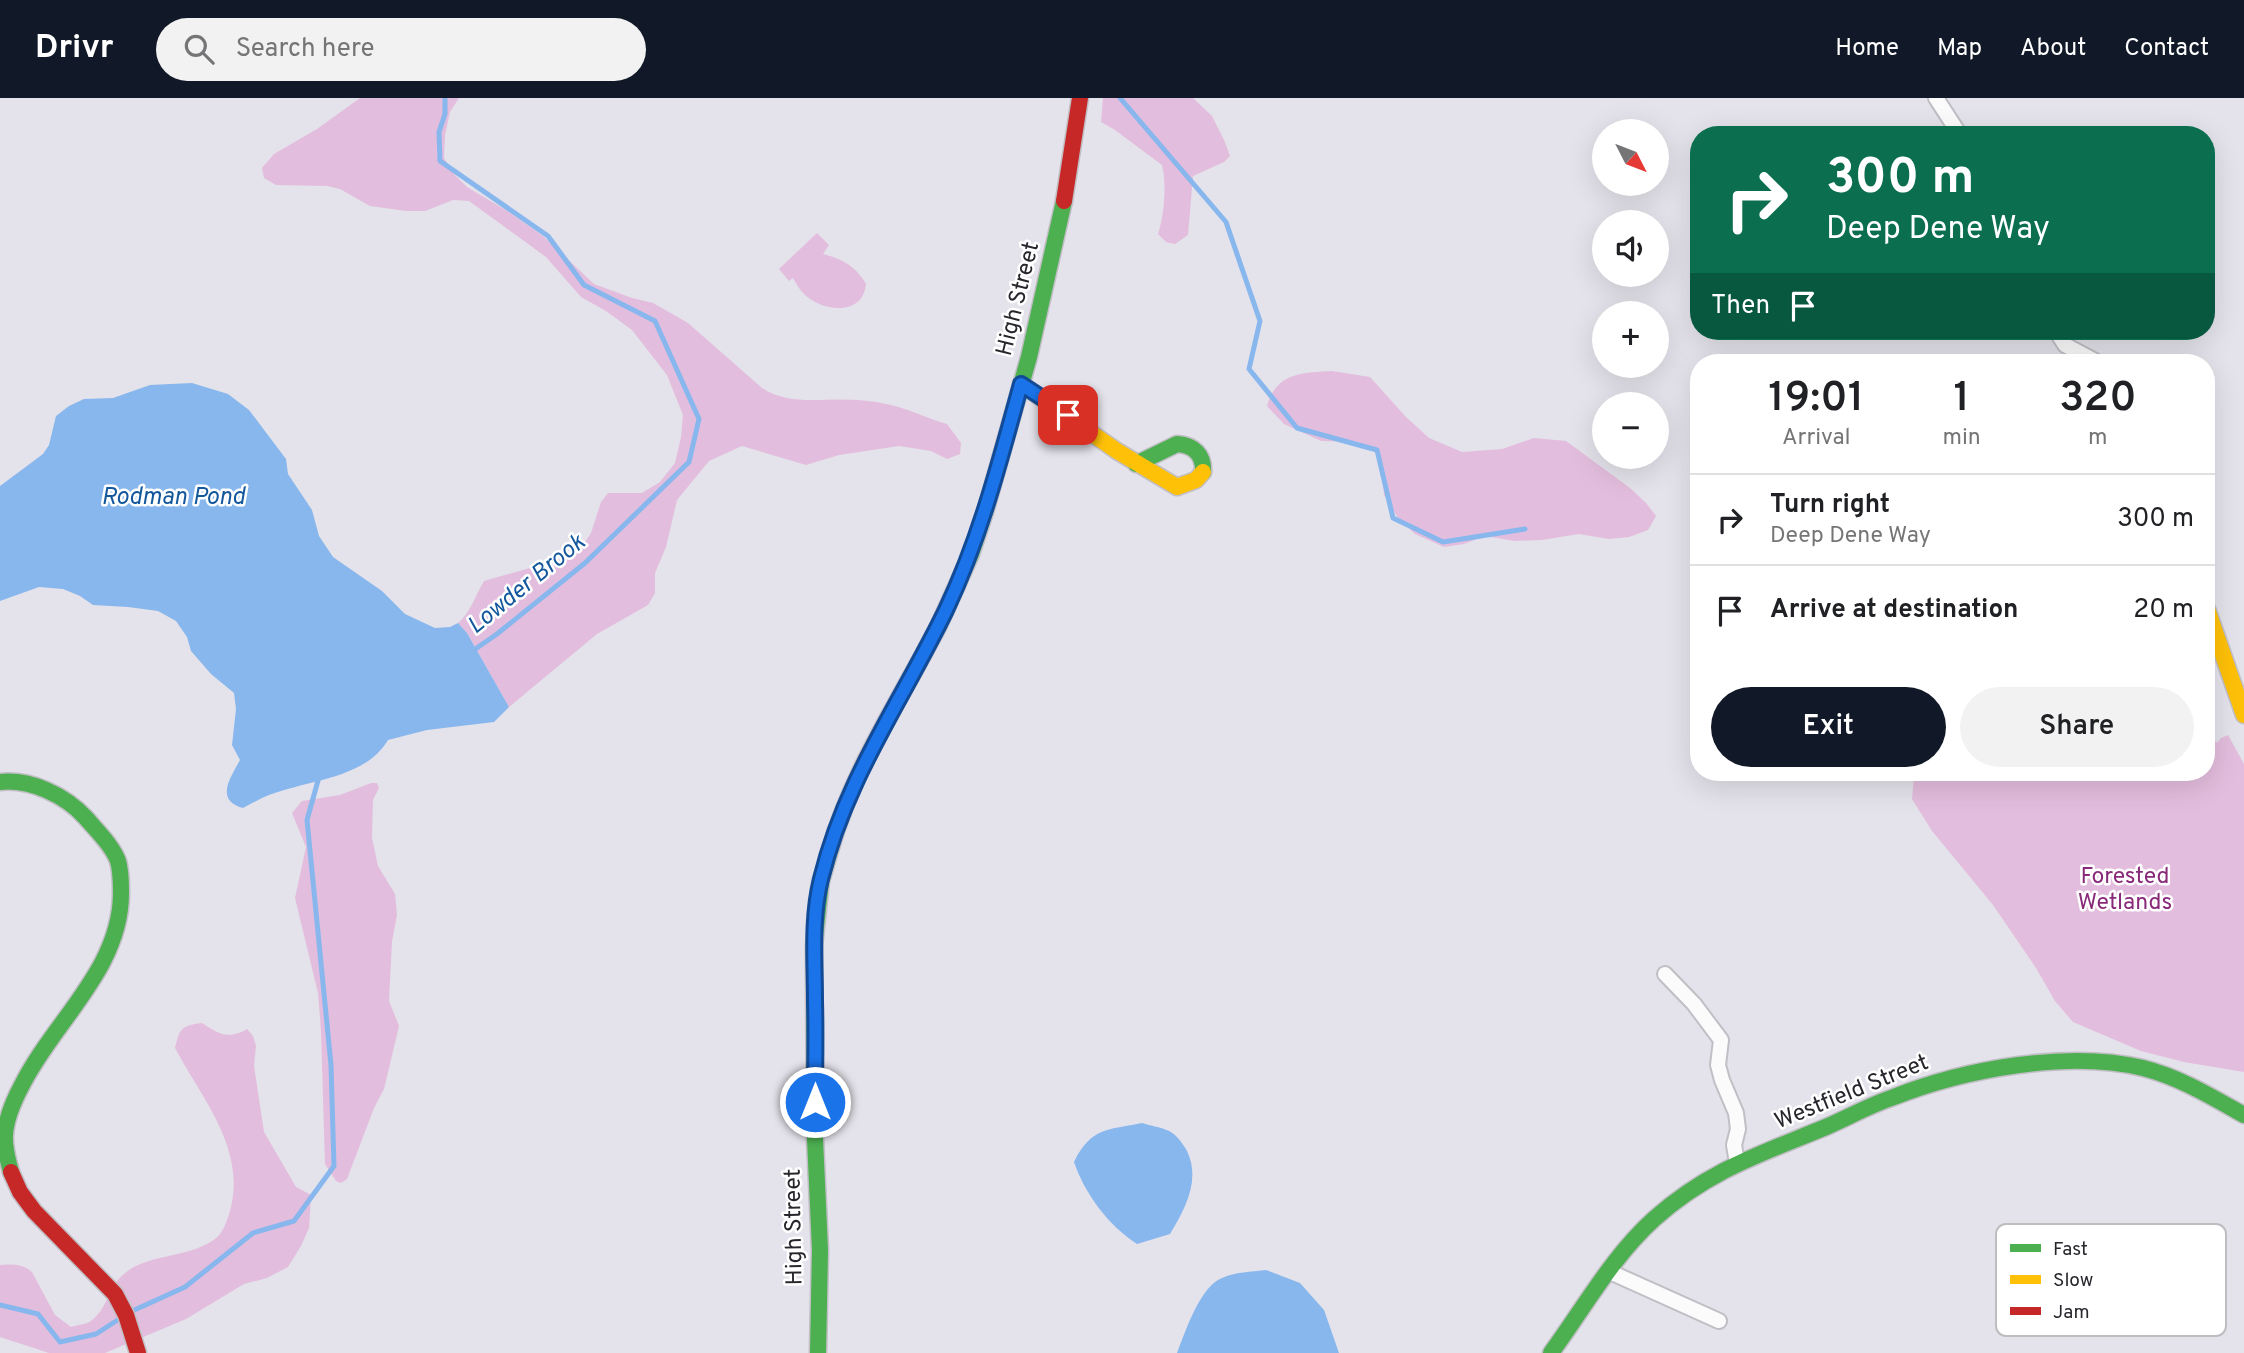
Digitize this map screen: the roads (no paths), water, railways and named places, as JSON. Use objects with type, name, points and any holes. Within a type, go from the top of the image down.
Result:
[{"type":"street","name":"High Street","points":[[818,1353],[820,1250],[815,1139],[814,946],[821,881],[839,818],[855,780],[937,627],[971,554],[1021,384],[1062,215],[1080,98]]},
{"type":"street","points":[[1936,98],[1954,126]]},
{"type":"street","points":[[2062,340],[2082,354]]},
{"type":"street","points":[[1021,384],[1136,464]]},
{"type":"street","points":[[2215,632],[2244,715]]},
{"type":"street","points":[[0,782],[9,780],[40,788],[76,807],[118,861],[124,902],[118,935],[86,989],[20,1085],[4,1125],[5,1150],[23,1197],[43,1223],[93,1269],[122,1306],[138,1353]]},
{"type":"street","points":[[1665,974],[1694,1004],[1721,1040],[1718,1065],[1737,1114],[1738,1129],[1734,1145],[1737,1163]]},
{"type":"street","name":"Westfield Street","points":[[1551,1353],[1608,1271],[1653,1221],[1704,1182],[1737,1163],[1904,1092],[2017,1066],[2110,1063],[2143,1068],[2187,1084],[2244,1115]]},
{"type":"street","points":[[1608,1271],[1719,1321]]},
{"type":"water","name":"Rodman Pond","points":[[192,383],[228,394],[249,410],[286,459],[288,474],[312,510],[319,536],[333,557],[382,591],[405,614],[435,628],[450,627],[458,623],[467,633],[509,707],[494,722],[427,730],[388,740],[377,754],[348,772],[278,792],[243,808],[229,800],[227,794],[229,781],[240,760],[232,745],[236,709],[234,693],[211,674],[191,651],[187,637],[176,621],[158,611],[93,605],[63,589],[39,587],[0,601],[0,486],[43,454],[49,445],[56,416],[84,399],[113,398],[150,385]]},
{"type":"water","points":[[1142,1123],[1166,1130],[1177,1137],[1191,1162],[1192,1183],[1186,1204],[1170,1234],[1137,1244],[1116,1228],[1099,1208],[1084,1186],[1074,1162],[1094,1136],[1110,1129]]},
{"type":"water","points":[[1266,1270],[1300,1283],[1324,1310],[1339,1353],[1177,1353],[1194,1311],[1214,1283],[1232,1274]]},
{"type":"waterway","name":"Lowder Brook","points":[[445,98],[445,114],[439,132],[440,161],[548,236],[584,285],[655,321],[699,419],[689,462],[585,563],[471,652]]},
{"type":"waterway","points":[[1120,98],[1226,222],[1260,321],[1249,369],[1297,428],[1377,450],[1393,518],[1443,542],[1525,529]]},
{"type":"waterway","name":"Lowder Brook","points":[[0,1305],[38,1314],[60,1342],[96,1334],[130,1312],[185,1287],[253,1233],[294,1221],[334,1166],[331,1065],[307,820],[319,777]]},
{"type":"park label","name":"Forested Wetlands","points":[[2125,890]]}]
